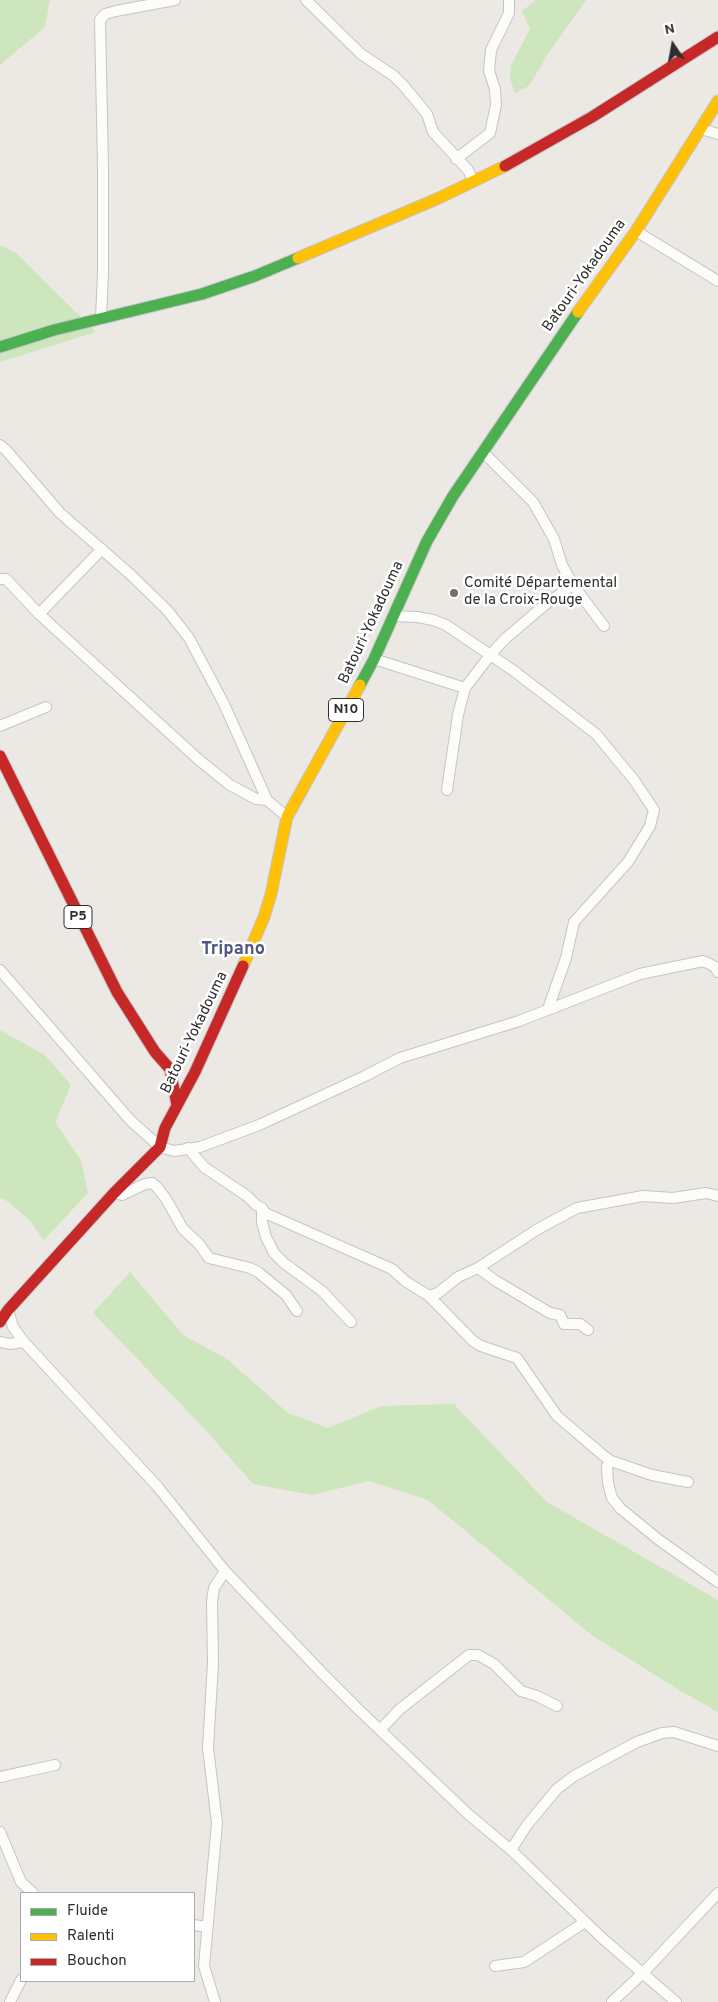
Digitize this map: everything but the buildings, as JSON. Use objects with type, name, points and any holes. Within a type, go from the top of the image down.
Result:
[{"type":"main road","points":[[0,347],[54,330],[185,299],[255,276],[439,198],[516,161],[592,117],[718,37]]},
{"type":"main road","name":"Batouri-Yokadouma","points":[[0,1322],[8,1310],[114,1193],[160,1147],[165,1128],[176,1105],[182,1071],[228,1001],[264,916],[277,868],[287,817],[374,659],[431,532],[453,496],[593,290],[636,231],[718,101]]},
{"type":"main road","name":"P5","points":[[0,756],[106,972],[155,1052],[182,1071]]},
{"type":"main road","points":[[176,1105],[182,1071]]},
{"type":"street","points":[[101,318],[104,264],[100,20],[105,14],[116,11],[175,0]]},
{"type":"street","points":[[306,0],[361,54],[394,76],[403,85],[427,114],[432,132],[468,170],[474,181]]},
{"type":"street","points":[[456,159],[490,133],[496,105],[495,89],[489,71],[491,50],[509,14],[509,0]]},
{"type":"street","points":[[701,129],[718,134]]},
{"type":"street","points":[[636,231],[718,281]]},
{"type":"street","points":[[0,446],[6,450],[60,513],[102,549],[167,610],[189,638],[228,712],[268,800],[287,817]]},
{"type":"street","points":[[483,452],[533,502],[554,539],[562,565],[573,584],[604,626]]},
{"type":"street","points":[[40,614],[102,549]]},
{"type":"street","points":[[0,579],[6,579],[40,614],[198,759],[230,785],[256,799],[268,800]]},
{"type":"street","points":[[447,790],[458,715],[465,688],[491,654],[516,628],[573,584]]},
{"type":"street","points":[[394,616],[432,620],[446,625],[491,654],[596,734],[634,780],[654,810],[650,826],[628,862],[574,922],[566,958],[548,1009]]},
{"type":"street","points":[[374,659],[465,688]]},
{"type":"street","points":[[0,726],[46,706]]},
{"type":"street","points":[[0,970],[120,1110],[160,1147],[174,1151],[200,1147],[259,1125],[400,1058],[519,1022],[640,974],[703,961],[714,966],[718,972]]},
{"type":"street","points":[[188,1148],[204,1167],[247,1196],[262,1208],[265,1213],[392,1269],[429,1296],[473,1341],[481,1346],[518,1358],[557,1416],[589,1445],[612,1461],[652,1475],[688,1482]]},
{"type":"street","points":[[114,1193],[122,1195],[145,1184],[152,1183],[166,1199],[183,1229],[199,1244],[208,1258],[250,1268],[258,1272],[286,1295],[298,1310]]},
{"type":"street","points":[[429,1296],[438,1293],[458,1278],[478,1268],[530,1233],[577,1208],[643,1196],[674,1198],[706,1193],[718,1196]]},
{"type":"street","points":[[262,1208],[262,1222],[266,1237],[274,1253],[322,1291],[351,1322]]},
{"type":"street","points":[[478,1268],[550,1313],[560,1315],[564,1324],[580,1324],[588,1330]]},
{"type":"street","points":[[8,1310],[13,1327],[24,1342],[157,1486],[226,1571],[380,1730],[468,1814],[511,1850],[584,1922],[676,2002]]},
{"type":"street","points":[[0,1342],[10,1344],[24,1342]]},
{"type":"street","points":[[612,1461],[607,1466],[608,1483],[612,1498],[621,1509],[718,1582]]},
{"type":"street","points":[[215,2002],[204,1966],[206,1926],[217,1823],[208,1748],[213,1663],[212,1602],[214,1588],[226,1571]]},
{"type":"street","points":[[380,1730],[400,1709],[469,1655],[478,1655],[494,1664],[521,1691],[537,1696],[557,1706]]},
{"type":"street","points":[[511,1850],[527,1825],[558,1789],[574,1776],[609,1756],[637,1742],[662,1733],[674,1732],[718,1746]]},
{"type":"street","points":[[0,1778],[55,1765]]},
{"type":"street","points":[[0,1832],[21,1882],[32,1892]]},
{"type":"street","points":[[612,2002],[643,1973],[718,1893]]},
{"type":"street","points":[[494,1966],[524,1962],[584,1922]]},
{"type":"street","points":[[195,1925],[206,1926]]},
{"type":"street","points":[[10,2002],[20,1982]]},
{"type":"green space","points":[[0,0],[50,0],[45,27],[0,65]]},
{"type":"green space","points":[[536,0],[586,0],[548,54],[529,86],[515,93],[510,79],[511,65],[530,29],[522,11]]},
{"type":"green space","points":[[0,245],[16,253],[96,332],[0,362]]},
{"type":"green space","points":[[0,1030],[45,1055],[71,1085],[55,1122],[81,1160],[88,1193],[44,1240],[30,1221],[9,1202],[0,1198]]},
{"type":"green space","points":[[130,1272],[183,1335],[227,1359],[288,1413],[328,1428],[381,1406],[454,1404],[547,1502],[718,1600],[718,1712],[593,1636],[428,1500],[369,1481],[312,1495],[253,1484],[200,1424],[93,1313]]},
{"type":"traffic: fast","points":[[0,347],[54,330],[202,294],[255,276],[298,258]]},
{"type":"traffic: fast","points":[[360,685],[374,659],[427,541],[453,496],[578,312]]},
{"type":"traffic: slow","points":[[578,312],[636,231],[718,101]]},
{"type":"traffic: slow","points":[[298,258],[439,198],[505,166]]},
{"type":"traffic: slow","points":[[243,966],[264,917],[271,894],[287,817],[360,685]]},
{"type":"traffic: jam","points":[[505,166],[592,117],[718,37]]},
{"type":"traffic: jam","points":[[0,756],[117,992],[155,1052],[170,1069],[177,1105]]},
{"type":"traffic: jam","points":[[0,1322],[8,1310],[114,1193],[160,1147],[165,1128],[195,1072],[243,966]]},
{"type":"place","name":"Comité Départemental de la Croix-Rouge","points":[[454,593]]},
{"type":"district","name":"Tripano","points":[[233,950]]}]
